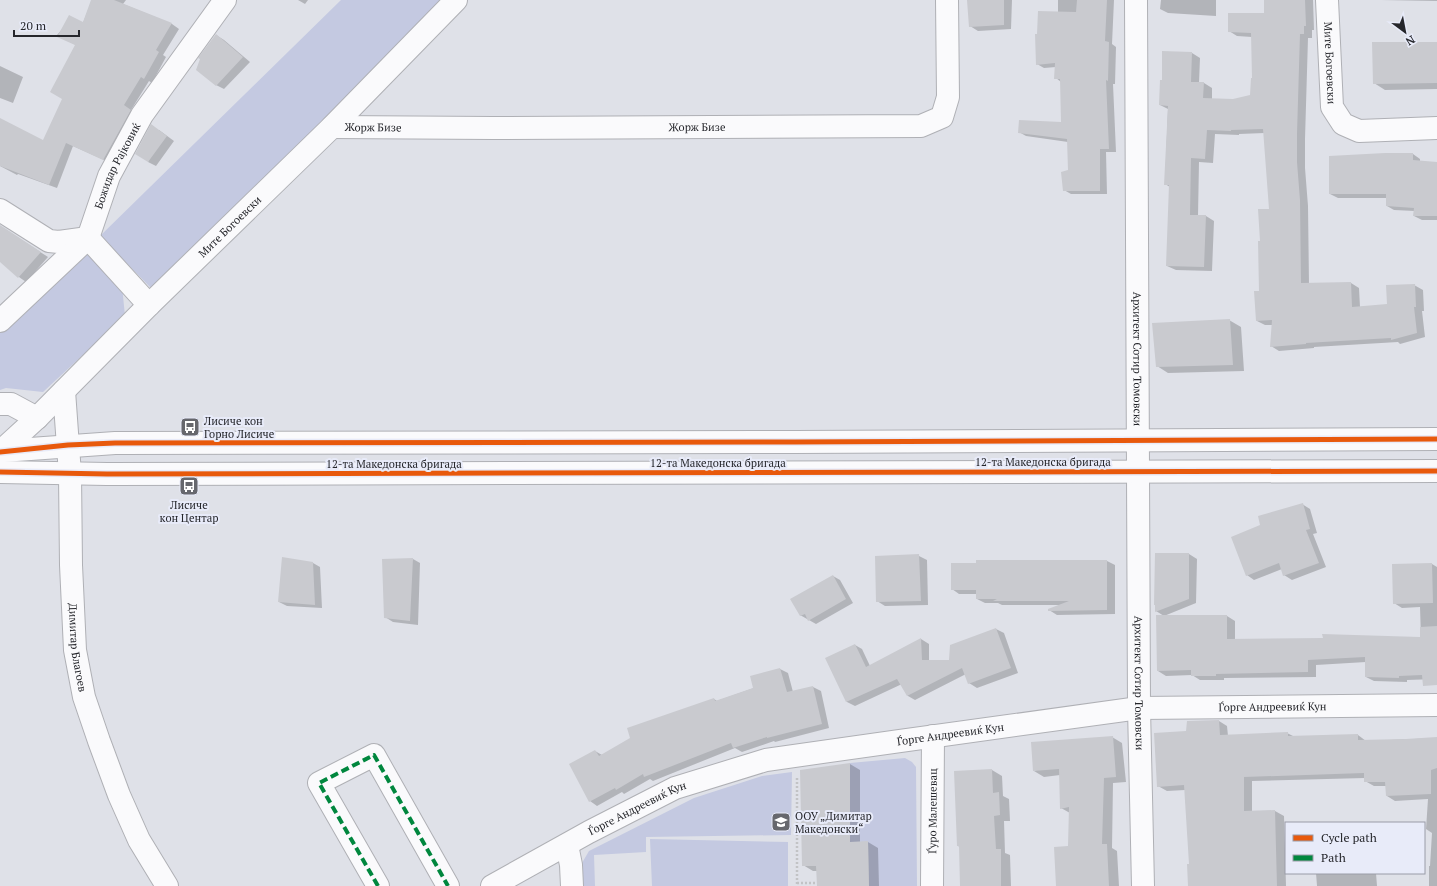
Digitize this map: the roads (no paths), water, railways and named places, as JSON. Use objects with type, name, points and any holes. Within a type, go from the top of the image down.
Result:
[{"type":"street","name":"Божидар Рајковиќ","points":[[0,321],[88,238],[109,176],[142,115],[225,0]]},
{"type":"street","name":"Мите Богоевски","points":[[1,458],[37,418],[149,305],[332,127],[456,0]]},
{"type":"street","name":"Жорж Бизе","points":[[332,127],[501,128],[921,126],[942,117],[948,97],[947,0]]},
{"type":"street","name":"Архитект Сотир Томовски","points":[[1136,0],[1139,708],[1143,886]]},
{"type":"street","name":"Мите Богоевски","points":[[1327,0],[1332,107],[1343,124],[1358,131],[1437,128]]},
{"type":"street","points":[[0,210],[49,241],[58,242],[88,238],[149,305]]},
{"type":"street","name":"Димитар Благоев","points":[[64,391],[70,474],[71,565],[75,650],[84,698],[98,742],[139,840],[167,886]]},
{"type":"street","points":[[0,404],[11,404],[37,418]]},
{"type":"street","points":[[65,414],[75,426],[84,433],[106,443]]},
{"type":"street","name":"12-та Македонска бригада","points":[[1,458],[68,445],[106,443],[1437,439]]},
{"type":"street","name":"12-та Македонска бригада","points":[[1,458],[70,474],[1437,471]]},
{"type":"street","name":"Ѓорге Андреевиќ Кун","points":[[492,886],[675,788],[766,760],[1139,708],[1437,705]]},
{"type":"street","name":"Ѓуро Малешевац","points":[[932,736],[932,886]]},
{"type":"street","points":[[378,886],[319,783],[374,755],[448,886]]},
{"type":"street","points":[[567,845],[571,865],[572,886]]},
{"type":"place","name":"Лисиче кон Горно Лисиче","points":[[190,427]]},
{"type":"place","name":"Лисиче кон Центар","points":[[189,486]]},
{"type":"place","name":"ООУ „Димитар Македонски“","points":[[781,822]]}]
